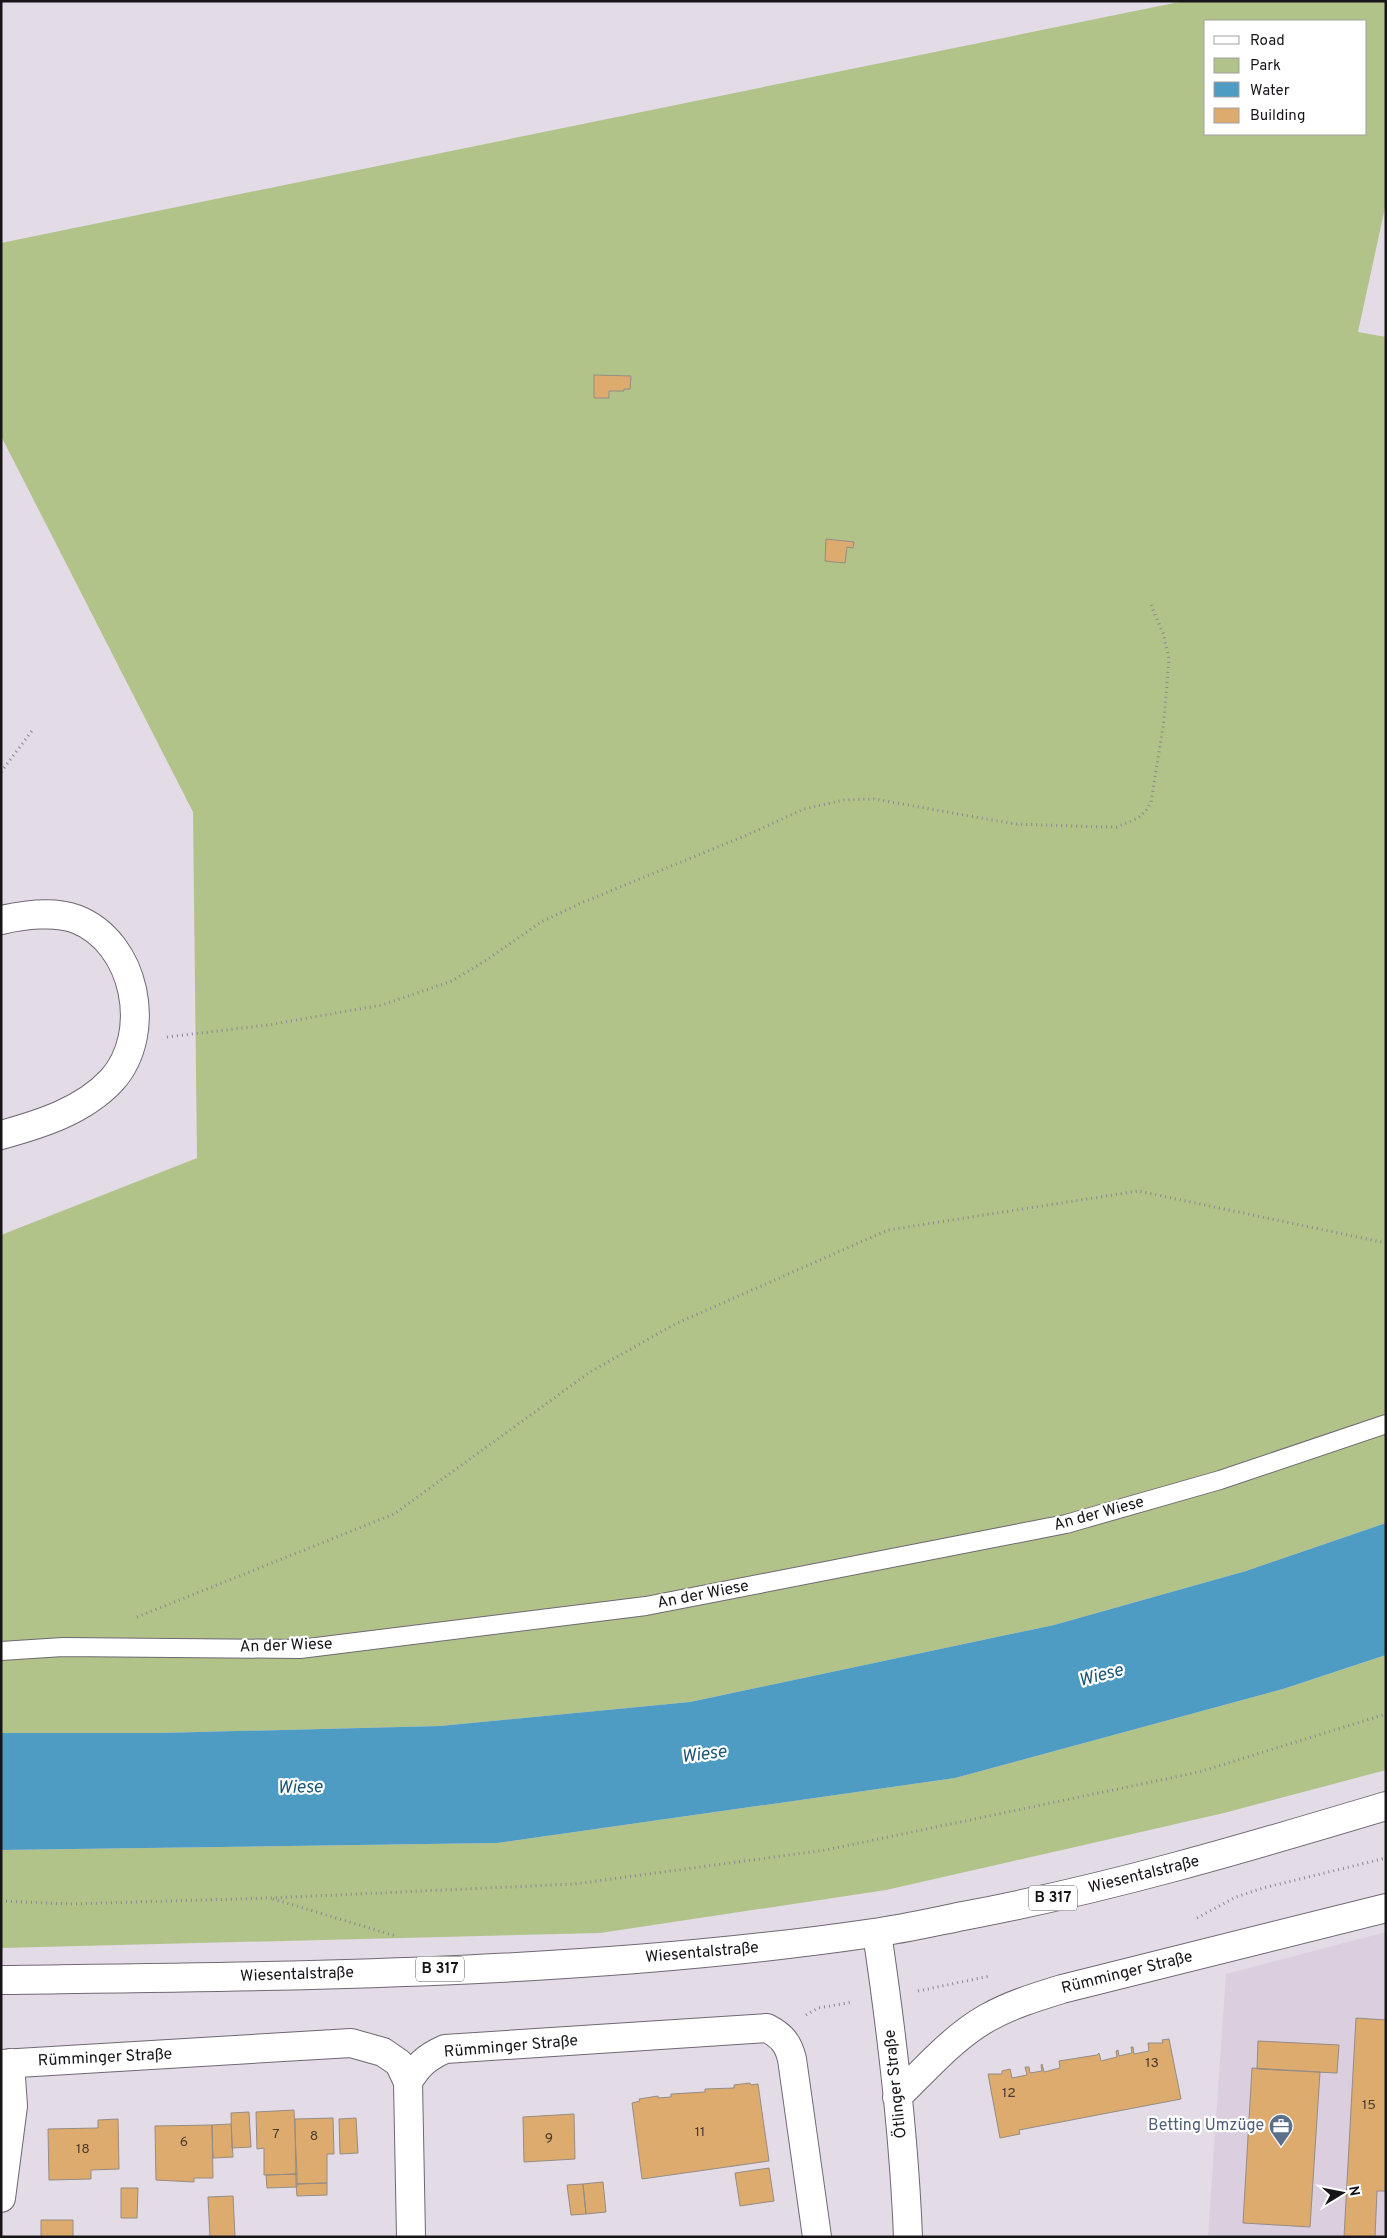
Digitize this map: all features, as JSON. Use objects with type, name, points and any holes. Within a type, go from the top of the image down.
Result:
[{"type":"street","points":[[1,920],[15,917],[54,915],[76,919],[95,929],[118,954],[128,970],[135,1020],[132,1041],[125,1059],[112,1080],[70,1111],[34,1126],[1,1135]]},
{"type":"street","name":"Wiesentalstraße","points":[[1,1980],[283,1976],[496,1967],[740,1950],[877,1933],[1043,1901],[1227,1854],[1386,1806]]},
{"type":"street","name":"Rümminger Straße","points":[[897,2097],[952,2043],[986,2019],[1022,2001],[1386,1908]]},
{"type":"street","name":"Ötlinger Straße","points":[[877,1933],[905,2165],[908,2237]]},
{"type":"street","name":"Rümminger Straße","points":[[408,2082],[418,2065],[431,2055],[445,2049],[767,2028],[780,2035],[788,2045],[792,2059],[817,2237]]},
{"type":"street","name":"Rümminger Straße","points":[[6,2064],[350,2043],[383,2052],[399,2063],[408,2082]]},
{"type":"street","points":[[1,2198],[13,2106],[6,2064]]},
{"type":"street","points":[[408,2082],[411,2237]]},
{"type":"lane","name":"An der Wiese","points":[[1,1651],[62,1647],[300,1649],[646,1606],[1066,1524],[1220,1480],[1386,1424]]},
{"type":"path","points":[[132,1041],[268,1025],[382,1005],[452,981],[488,959],[541,922],[581,903],[747,835],[804,809],[844,800],[874,799],[1015,824],[1118,827],[1129,823],[1146,811],[1151,802],[1164,722],[1170,659],[1163,633],[1150,603]]},
{"type":"path","points":[[1,772],[34,728]]},
{"type":"path","points":[[136,1618],[394,1514],[590,1372],[675,1324],[888,1230],[1138,1191],[1386,1243]]},
{"type":"path","points":[[1,1901],[70,1904],[270,1898],[574,1884],[826,1850],[1199,1772],[1386,1714]]},
{"type":"path","points":[[1263,1888],[1386,1858]]},
{"type":"path","points":[[270,1898],[404,1939]]},
{"type":"shaded area","points":[[1386,1932],[1386,2237],[1208,2237],[1226,1974]]},
{"type":"green space","points":[[1184,1],[1386,1],[1386,203],[1358,332],[1386,337],[1386,1523],[1246,1571],[1054,1625],[690,1702],[440,1726],[160,1733],[1,1733],[1,1235],[197,1158],[193,812],[1,436],[1,243]]},
{"type":"green space","points":[[1386,1655],[1386,1770],[1224,1813],[886,1890],[600,1933],[1,1948],[1,1850],[497,1843],[955,1778],[1283,1689]]},
{"type":"water","name":"Wiese","points":[[1386,1523],[1386,1655],[1283,1689],[955,1778],[497,1843],[1,1850],[1,1733],[160,1733],[440,1726],[690,1702],[1054,1625],[1246,1571]]},
{"type":"building","points":[[594,375],[631,376],[630,389],[609,391],[609,398],[594,398]]},
{"type":"building","points":[[826,539],[854,542],[853,548],[847,547],[845,563],[825,561]]},
{"type":"building","points":[[1356,2018],[1386,2020],[1386,2191],[1377,2191],[1375,2237],[1344,2237]]},
{"type":"building","points":[[1169,2039],[1181,2099],[1019,2130],[1020,2134],[1000,2138],[988,2074],[1002,2074],[1002,2071],[1010,2069],[1012,2078],[1027,2075],[1025,2067],[1029,2067],[1030,2073],[1042,2071],[1042,2064],[1044,2072],[1060,2068],[1059,2061],[1097,2055],[1099,2053],[1101,2061],[1117,2057],[1116,2051],[1118,2050],[1119,2056],[1132,2053],[1131,2047],[1133,2047],[1134,2054],[1149,2051],[1148,2043],[1163,2043],[1162,2040]]},
{"type":"building","points":[[1258,2041],[1339,2045],[1337,2073],[1257,2069]]},
{"type":"building","name":"Betting Umzüge","points":[[1252,2068],[1320,2072],[1310,2227],[1243,2223]]},
{"type":"building","points":[[750,2083],[751,2085],[758,2084],[769,2161],[642,2179],[632,2103],[640,2101],[639,2099],[658,2096],[658,2098],[671,2097],[671,2094],[705,2092],[705,2089],[734,2088],[734,2085]]},
{"type":"building","points":[[294,2110],[297,2174],[264,2175],[264,2148],[257,2149],[256,2112]]},
{"type":"building","points":[[249,2112],[251,2147],[232,2148],[231,2113]]},
{"type":"building","points":[[574,2114],[575,2159],[524,2162],[523,2117]]},
{"type":"building","points":[[333,2118],[334,2154],[327,2154],[327,2183],[296,2184],[295,2119]]},
{"type":"building","points":[[356,2118],[358,2153],[340,2154],[339,2119]]},
{"type":"building","points":[[118,2119],[119,2169],[91,2170],[91,2179],[49,2180],[48,2129],[98,2128],[98,2120]]},
{"type":"building","points":[[231,2124],[233,2157],[213,2158],[212,2125]]},
{"type":"building","points":[[212,2125],[213,2178],[194,2178],[194,2182],[156,2180],[155,2126]]},
{"type":"building","points":[[769,2168],[774,2201],[740,2206],[735,2173]]},
{"type":"building","points":[[297,2174],[297,2187],[267,2188],[266,2175]]},
{"type":"building","points":[[603,2182],[606,2212],[586,2214],[583,2184]]},
{"type":"building","points":[[327,2183],[327,2195],[297,2196],[296,2184]]},
{"type":"building","points":[[583,2184],[586,2214],[571,2215],[567,2185]]},
{"type":"building","points":[[121,2188],[138,2188],[137,2218],[121,2218]]},
{"type":"building","points":[[233,2196],[235,2237],[210,2237],[208,2197]]},
{"type":"building","points":[[41,2220],[73,2220],[73,2237],[41,2237]]},
{"type":"place","name":"Betting Umzüge","points":[[1281,2147]]}]
